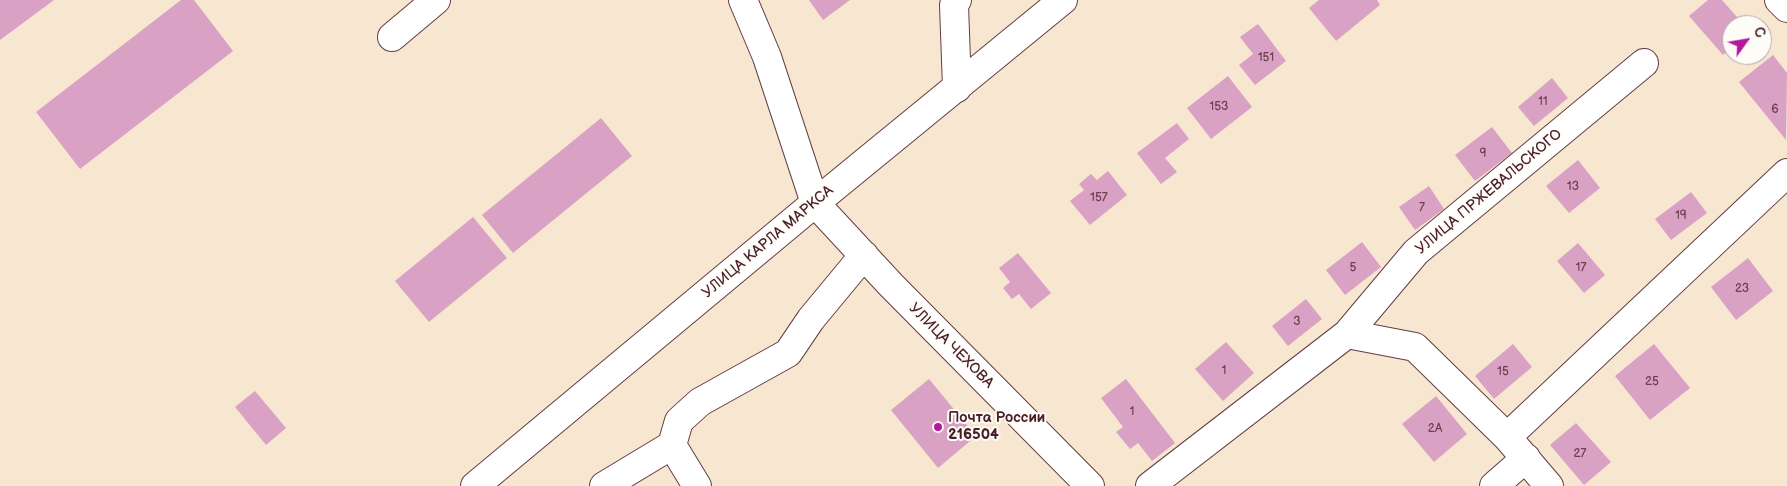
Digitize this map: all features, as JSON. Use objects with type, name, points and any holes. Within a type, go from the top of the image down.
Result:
[{"type":"street","points":[[392,37],[436,0]]},
{"type":"street","points":[[743,0],[767,58],[815,203]]},
{"type":"street","points":[[957,0],[954,6],[957,88]]},
{"type":"street","name":"УЛИЦА КАРЛА МАРКСА","points":[[475,486],[815,203],[1063,0]]},
{"type":"street","points":[[1779,0],[1787,8]]},
{"type":"street","name":"УЛИЦА ПРЖЕВАЛЬСКОГО","points":[[1150,486],[1348,334],[1416,252],[1644,63]]},
{"type":"street","points":[[1507,437],[1787,173]]},
{"type":"street","name":"УЛИЦА ЧЕХОВА","points":[[815,203],[1090,486]]},
{"type":"street","points":[[604,486],[672,445],[679,421],[700,402],[788,353],[811,319],[864,255]]},
{"type":"street","points":[[1348,334],[1415,347],[1507,437],[1549,486]]},
{"type":"street","points":[[672,445],[697,486]]},
{"type":"street","points":[[1494,486],[1526,458]]},
{"type":"building","points":[[0,0],[54,0],[0,40]]},
{"type":"building","points":[[181,0],[194,0],[233,51],[80,169],[36,112]]},
{"type":"building","points":[[809,0],[850,0],[823,20]]},
{"type":"building","points":[[1319,0],[1377,0],[1380,5],[1336,41],[1309,8]]},
{"type":"building","points":[[1708,0],[1722,0],[1735,15],[1722,15],[1722,54],[1689,16]]},
{"type":"building","points":[[1258,24],[1286,61],[1255,85],[1239,65],[1253,54],[1240,37]]},
{"type":"building","points":[[1772,56],[1787,73],[1786,140],[1739,82],[1760,65],[1772,65]]},
{"type":"building","points":[[1228,76],[1252,107],[1211,139],[1187,108]]},
{"type":"building","points":[[1552,78],[1568,98],[1534,126],[1518,107]]},
{"type":"building","points":[[601,118],[632,156],[513,253],[482,215]]},
{"type":"building","points":[[1177,123],[1189,139],[1165,158],[1177,172],[1161,184],[1137,153]]},
{"type":"building","points":[[1492,127],[1512,153],[1475,181],[1455,155]]},
{"type":"building","points":[[1578,160],[1600,188],[1569,213],[1546,186]]},
{"type":"building","points":[[1108,171],[1127,195],[1090,225],[1070,201],[1084,190],[1079,184],[1091,174],[1097,180]]},
{"type":"building","points":[[1429,186],[1444,209],[1415,230],[1399,207]]},
{"type":"building","points":[[1691,192],[1707,213],[1671,240],[1655,219]]},
{"type":"building","points":[[473,217],[507,258],[429,322],[395,281]]},
{"type":"building","points":[[1362,242],[1381,267],[1345,295],[1326,270]]},
{"type":"building","points":[[1578,243],[1605,275],[1584,293],[1557,261]]},
{"type":"building","points":[[1018,253],[1051,293],[1031,309],[1019,294],[1012,299],[1003,288],[1010,282],[999,268]]},
{"type":"building","points":[[1748,258],[1773,291],[1736,320],[1711,287]]},
{"type":"building","points":[[1306,299],[1322,319],[1288,346],[1272,326]]},
{"type":"building","points":[[1226,342],[1254,373],[1223,401],[1195,369]]},
{"type":"building","points":[[1513,344],[1532,367],[1494,399],[1475,376]]},
{"type":"building","points":[[1654,344],[1690,388],[1650,420],[1615,376]]},
{"type":"building","points":[[929,379],[976,436],[938,468],[891,410]]},
{"type":"building","points":[[1126,379],[1175,443],[1152,461],[1138,443],[1130,449],[1116,432],[1123,427],[1101,398]]},
{"type":"building","points":[[255,391],[286,428],[266,445],[235,407]]},
{"type":"building","points":[[1436,396],[1467,434],[1434,462],[1402,424]]},
{"type":"building","points":[[1576,423],[1611,462],[1584,485],[1550,445]]},
{"type":"place","name":"Почта России 216504","points":[[938,427]]}]
